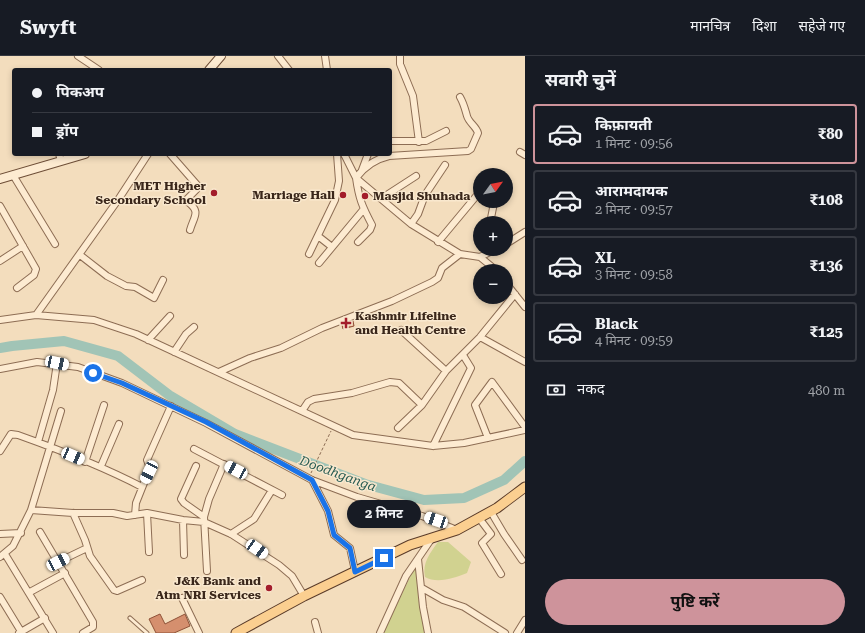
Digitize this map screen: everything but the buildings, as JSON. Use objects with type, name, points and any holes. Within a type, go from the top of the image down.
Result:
[{"type":"main road","points":[[212,68],[221,56]]},
{"type":"main road","points":[[0,179],[60,157]]},
{"type":"main road","points":[[236,633],[304,596],[410,545],[457,530],[491,512],[525,488]]},
{"type":"street","points":[[78,56],[96,68]]},
{"type":"street","points":[[278,56],[288,68]]},
{"type":"street","points":[[325,56],[328,68]]},
{"type":"street","points":[[400,56],[402,70],[413,96],[419,142]]},
{"type":"street","points":[[392,156],[470,150],[478,133],[476,127],[467,116],[465,106],[460,97]]},
{"type":"street","points":[[392,141],[430,141],[446,131]]},
{"type":"street","points":[[36,315],[118,200],[147,156]]},
{"type":"street","points":[[172,156],[198,186],[187,199],[196,211],[190,230]]},
{"type":"street","points":[[309,254],[336,200],[339,181],[337,156]]},
{"type":"street","points":[[345,156],[356,178],[363,210],[372,225],[370,230],[358,242]]},
{"type":"street","points":[[356,178],[362,170],[367,156]]},
{"type":"street","points":[[362,170],[378,159],[389,156]]},
{"type":"street","points":[[411,224],[418,214],[425,195],[445,165]]},
{"type":"street","points":[[13,175],[55,244]]},
{"type":"street","points":[[382,198],[416,176]]},
{"type":"street","points":[[356,178],[382,198],[411,224],[438,242],[460,254],[480,258],[488,264]]},
{"type":"street","points":[[438,242],[473,200]]},
{"type":"street","points":[[0,206],[36,271],[34,275],[17,288]]},
{"type":"street","points":[[491,216],[493,208]]},
{"type":"street","points":[[319,262],[363,210]]},
{"type":"street","points":[[513,240],[525,232]]},
{"type":"street","points":[[318,236],[332,247]]},
{"type":"street","points":[[0,261],[23,246]]},
{"type":"street","points":[[80,254],[107,276],[126,286],[135,287],[154,298],[163,280]]},
{"type":"street","points":[[219,372],[250,358],[281,348],[322,328],[392,301],[432,282],[438,278],[442,268],[460,254]]},
{"type":"street","points":[[480,258],[484,256]]},
{"type":"street","points":[[513,292],[525,307]]},
{"type":"street","points":[[398,428],[422,405],[446,371],[480,338],[515,294]]},
{"type":"street","points":[[0,320],[36,315],[94,320],[148,340],[353,435],[433,446],[446,446],[525,430]]},
{"type":"street","points":[[148,340],[170,316]]},
{"type":"street","points":[[174,352],[186,334],[194,327]]},
{"type":"street","points":[[401,330],[446,371]]},
{"type":"street","points":[[480,338],[525,362]]},
{"type":"street","points":[[433,446],[471,368],[463,355]]},
{"type":"street","points":[[0,369],[37,362],[57,363],[78,368],[122,383],[206,422],[311,477],[357,497],[422,516],[457,530]]},
{"type":"street","points":[[38,442],[53,390],[57,363]]},
{"type":"street","points":[[302,411],[308,402],[314,399],[352,393],[390,382],[398,383],[422,405]]},
{"type":"street","points":[[488,438],[475,405],[492,382],[525,427]]},
{"type":"street","points":[[85,462],[104,404]]},
{"type":"street","points":[[135,515],[135,505],[150,468],[147,460],[171,406]]},
{"type":"street","points":[[53,633],[30,592],[3,556],[13,546],[21,533],[31,510],[49,446],[61,411]]},
{"type":"street","points":[[101,466],[119,424]]},
{"type":"street","points":[[0,451],[13,434],[49,446],[85,462],[101,466],[142,487]]},
{"type":"street","points":[[194,449],[282,495]]},
{"type":"street","points":[[207,571],[204,519],[209,499],[224,464]]},
{"type":"street","points":[[196,466],[182,499],[184,503],[204,519],[257,549],[287,571],[304,596]]},
{"type":"street","points":[[311,477],[328,511],[334,535],[350,548],[355,572]]},
{"type":"street","points":[[231,534],[254,518],[272,490]]},
{"type":"street","points":[[31,510],[73,514],[113,513],[127,516],[147,513],[183,520],[204,519]]},
{"type":"street","points":[[491,512],[522,560]]},
{"type":"street","points":[[147,513],[149,552]]},
{"type":"street","points":[[73,514],[85,540],[90,556],[115,591],[142,580]]},
{"type":"street","points":[[479,518],[491,534],[482,543],[501,574]]},
{"type":"street","points":[[183,520],[184,555]]},
{"type":"street","points":[[40,532],[93,624],[93,628],[83,633]]},
{"type":"street","points":[[0,534],[21,533]]},
{"type":"street","points":[[380,633],[406,576],[432,538]]},
{"type":"street","points":[[58,562],[87,548]]},
{"type":"street","points":[[418,559],[428,633]]},
{"type":"street","points":[[30,592],[65,573]]},
{"type":"street","points":[[422,588],[443,600],[470,610],[505,633]]},
{"type":"street","points":[[0,596],[20,633],[45,618]]},
{"type":"street","points":[[182,598],[199,633]]},
{"type":"street","points":[[517,633],[525,620]]},
{"type":"street","points":[[315,622],[318,633]]},
{"type":"lane","points":[[130,618],[147,633]]},
{"type":"path","points":[[311,477],[331,431]]},
{"type":"green space","points":[[438,542],[448,542],[471,562],[467,573],[440,580],[425,577],[424,572],[426,563]]},
{"type":"green space","points":[[414,569],[418,570],[426,633],[383,633]]},
{"type":"waterway","name":"Doodhganga","points":[[0,348],[64,341],[118,356],[169,395],[235,434],[365,484],[424,500],[464,498],[504,480],[525,461]]},
{"type":"place","name":"MET Higher Secondary School","points":[[214,193]]},
{"type":"place","name":"Marriage Hall","points":[[343,195]]},
{"type":"place","name":"Masjid Shuhada","points":[[365,196]]},
{"type":"place","name":"Kashmir Lifeline and Health Centre","points":[[346,323]]},
{"type":"place","name":"J&K Bank and Atm NRI Services","points":[[269,588]]},
{"type":"route","points":[[93,373],[122,383],[206,422],[271,459],[312,480],[328,511],[331,530],[336,537],[350,548],[355,572],[384,558]]}]
